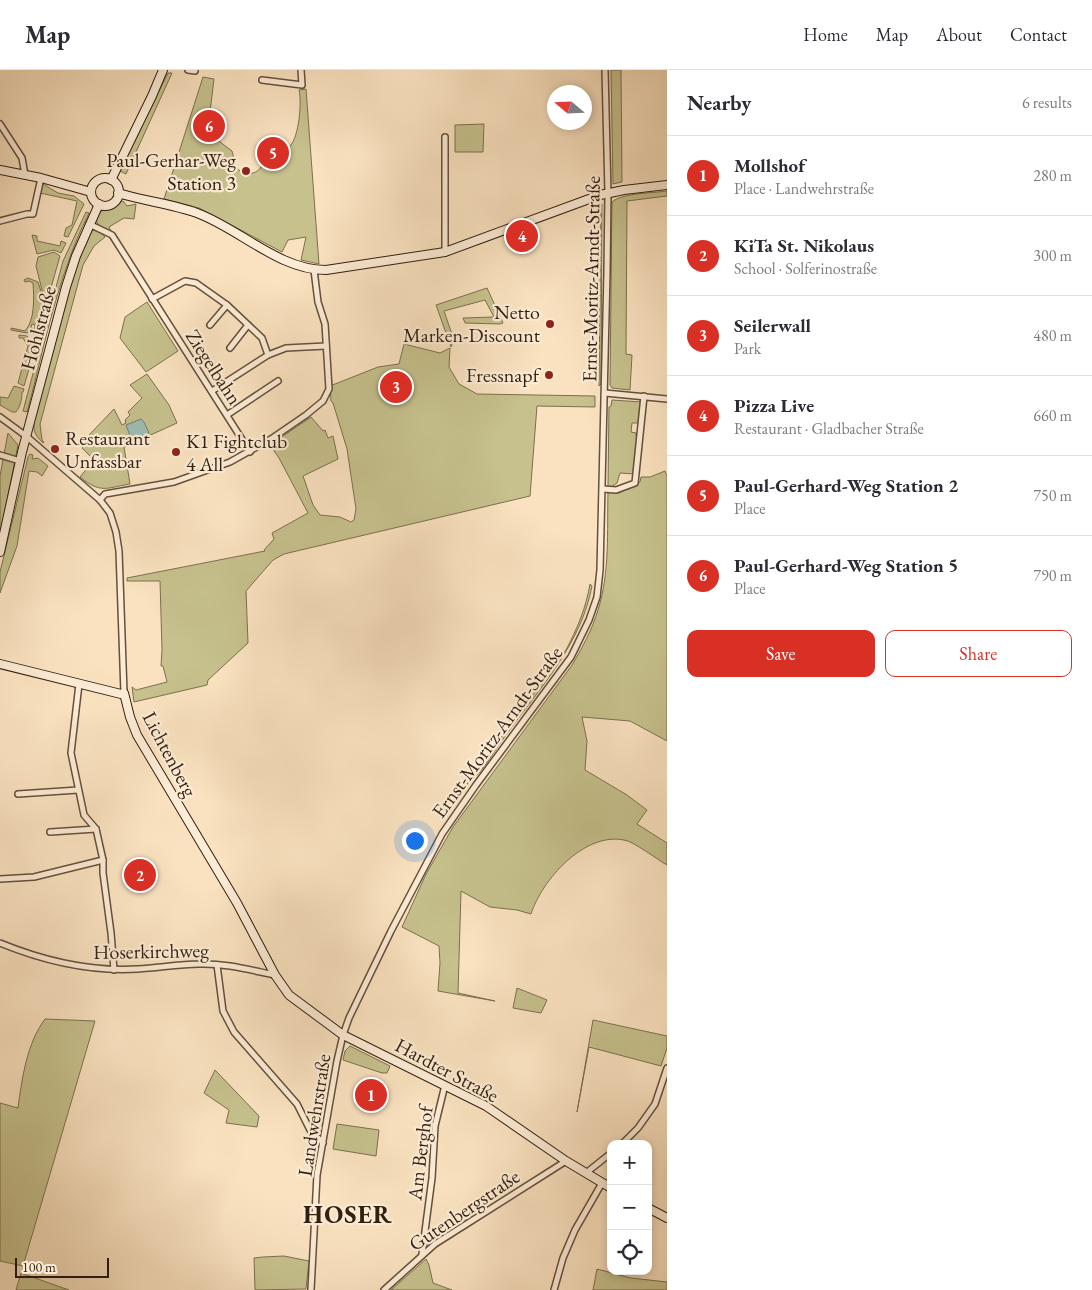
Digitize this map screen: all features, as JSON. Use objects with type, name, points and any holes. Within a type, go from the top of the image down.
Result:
[{"type":"main road","points":[[111,180],[163,70]]},
{"type":"main road","points":[[0,170],[41,178],[91,192]]},
{"type":"main road","points":[[106,178],[111,180],[117,185],[118,193],[115,201],[108,206],[99,204],[93,199],[92,187],[98,180],[106,178]]},
{"type":"main road","points":[[118,193],[198,214],[293,264],[314,270],[326,270],[445,252],[608,193],[667,185]]},
{"type":"main road","name":"Hohlstraße","points":[[0,552],[20,460],[66,287],[76,256],[99,204]]},
{"type":"main road","points":[[0,664],[124,693]]},
{"type":"main road","name":"Lichtenberg","points":[[124,693],[137,735],[237,903],[275,975]]},
{"type":"main road","name":"Hardter Straße","points":[[275,975],[289,995],[343,1035],[486,1106],[566,1161],[607,1186]]},
{"type":"main road","points":[[652,1210],[667,1218]]},
{"type":"street","points":[[188,70],[195,71]]},
{"type":"street","points":[[262,80],[302,84],[301,70]]},
{"type":"street","name":"Ernst-Moritz-Arndt-Straße","points":[[343,1035],[356,1002],[442,834],[571,657],[583,635],[594,607],[599,580],[605,393],[608,193],[605,70]]},
{"type":"street","points":[[0,124],[22,158],[25,175]]},
{"type":"street","points":[[445,137],[445,252]]},
{"type":"street","points":[[0,220],[33,214],[41,178]]},
{"type":"street","name":"Ziegelbahn","points":[[89,224],[112,234],[250,452]]},
{"type":"street","points":[[100,500],[105,494],[174,482],[230,462],[250,452],[306,415],[323,401],[329,389],[325,324],[317,296],[314,270]]},
{"type":"street","points":[[152,299],[185,281],[196,283],[227,305],[248,324],[262,338],[268,355]]},
{"type":"street","points":[[210,325],[227,305]]},
{"type":"street","points":[[230,348],[248,324]]},
{"type":"street","points":[[212,391],[268,355],[286,348],[326,346]]},
{"type":"street","points":[[227,415],[278,381]]},
{"type":"street","points":[[605,393],[667,399]]},
{"type":"street","points":[[603,489],[616,490],[635,483],[644,396]]},
{"type":"street","name":"Lichtenberg","points":[[0,416],[100,500],[110,513],[119,551],[124,693]]},
{"type":"street","points":[[0,455],[20,460]]},
{"type":"street","points":[[79,684],[70,753],[84,815],[96,829],[103,860],[114,970]]},
{"type":"street","points":[[18,794],[78,790]]},
{"type":"street","points":[[50,832],[96,829]]},
{"type":"street","points":[[0,879],[34,877],[103,860]]},
{"type":"street","name":"Hoserkirchweg","points":[[0,943],[58,963],[114,970],[199,964],[217,965],[275,975]]},
{"type":"street","points":[[217,965],[223,1012],[234,1032],[297,1104],[310,1130],[322,1143]]},
{"type":"street","name":"Landwehrstraße","points":[[311,1290],[318,1175],[322,1143],[343,1035]]},
{"type":"street","points":[[626,1140],[638,1128],[656,1104],[667,1068]]},
{"type":"street","name":"Am Berghof","points":[[422,1255],[432,1178],[435,1126],[445,1085]]},
{"type":"street","points":[[586,1173],[607,1156]]},
{"type":"street","name":"Gutenbergstraße","points":[[384,1290],[436,1244],[566,1161]]},
{"type":"street","points":[[554,1290],[563,1258],[575,1230],[602,1183]]},
{"type":"shaded area","points":[[611,70],[621,70],[622,182],[613,184]]},
{"type":"shaded area","points":[[168,73],[172,73],[126,174],[120,171],[123,163]]},
{"type":"shaded area","points":[[203,77],[214,79],[210,112],[216,113],[210,123],[212,136],[232,151],[240,171],[250,173],[258,170],[269,154],[288,148],[293,142],[299,119],[299,90],[306,89],[319,264],[301,260],[306,237],[288,240],[282,252],[199,208],[164,199]]},
{"type":"shaded area","points":[[484,124],[483,152],[455,152],[455,125]]},
{"type":"shaded area","points":[[43,184],[58,193],[74,196],[84,204],[68,237],[64,236],[66,228],[72,225],[77,201],[40,193]]},
{"type":"shaded area","points":[[667,191],[667,196],[627,201],[626,354],[632,355],[630,390],[612,388],[610,385],[612,202],[630,195]]},
{"type":"shaded area","points":[[123,201],[127,206],[136,204],[134,219],[124,218],[109,227],[110,232],[100,228],[96,220],[100,212]]},
{"type":"shaded area","points":[[601,204],[601,384],[599,386]]},
{"type":"shaded area","points":[[86,212],[89,213],[60,286],[28,409],[27,412],[23,411],[63,261]]},
{"type":"shaded area","points":[[91,231],[99,231],[105,237],[94,246],[83,265],[40,424],[43,443],[34,431],[35,417],[70,286],[85,243]]},
{"type":"shaded area","points":[[32,235],[37,236],[37,241],[60,246],[61,241],[66,243],[61,253],[54,250],[37,254]]},
{"type":"shaded area","points":[[54,252],[60,256],[48,298],[44,298],[36,266],[38,257]]},
{"type":"shaded area","points":[[28,278],[38,282],[46,307],[42,314],[44,315],[39,333],[34,331],[35,325],[32,324],[30,331],[27,333],[11,330],[11,328],[25,331],[31,321],[34,302],[33,283],[25,282],[24,280]]},
{"type":"shaded area","points":[[487,288],[503,323],[465,323],[463,318],[494,317],[485,300],[444,311],[454,340],[451,347],[436,305]]},
{"type":"shaded area","points":[[147,302],[178,351],[146,372],[120,338],[125,317]]},
{"type":"shaded area","points":[[19,335],[27,336],[29,341],[32,341],[32,344],[36,345],[24,386],[18,383],[28,346],[23,338],[19,338]]},
{"type":"shaded area","points":[[404,344],[440,353],[450,348],[449,367],[459,384],[477,394],[595,396],[595,407],[537,406],[530,496],[284,554],[273,560],[246,591],[248,643],[208,680],[207,685],[134,702],[132,687],[136,690],[167,682],[163,666],[161,666],[160,581],[127,581],[127,578],[265,551],[274,539],[272,533],[308,513],[279,458],[270,445],[311,417],[323,431],[325,430],[328,438],[333,436],[338,459],[303,476],[313,505],[320,515],[340,517],[351,522],[354,520],[356,509],[347,449],[331,401],[330,386],[378,367],[399,364]]},
{"type":"shaded area","points":[[147,374],[169,405],[177,423],[124,447],[130,484],[109,488],[93,486],[80,477],[94,460],[82,448],[92,438],[89,435],[114,409],[122,425],[126,423],[125,420],[130,415],[128,412],[142,398],[130,385]]},
{"type":"shaded area","points":[[14,386],[24,389],[19,407],[16,412],[12,412],[0,405],[0,397],[8,398]]},
{"type":"shaded area","points":[[612,400],[642,402],[640,420],[637,423],[632,423],[631,432],[636,433],[636,437],[639,437],[635,474],[620,473],[617,483],[608,487],[609,407]]},
{"type":"shaded area","points":[[8,433],[18,445],[0,535],[0,476]]},
{"type":"shaded area","points":[[30,454],[33,455],[32,459],[38,458],[48,466],[42,476],[37,472],[29,471],[17,546],[0,593],[0,572]]},
{"type":"shaded area","points":[[665,471],[667,476],[667,741],[630,721],[582,717],[587,741],[585,770],[627,795],[647,810],[637,824],[667,843],[667,865],[628,841],[609,839],[594,843],[567,861],[545,887],[531,914],[517,910],[490,907],[461,891],[458,993],[495,1001],[438,991],[439,946],[402,927],[426,874],[453,827],[572,665],[590,632],[602,596],[604,581],[607,551],[608,491],[619,493],[640,482],[641,477],[650,477]]},
{"type":"shaded area","points":[[590,584],[592,586],[587,607],[579,627],[558,665],[482,769],[465,786],[566,650],[581,618]]},
{"type":"shaded area","points":[[517,988],[547,1000],[541,1013],[513,1008]]},
{"type":"shaded area","points":[[45,1019],[95,1021],[23,1266],[0,1261],[0,1103],[18,1108],[30,1050]]},
{"type":"shaded area","points":[[593,1020],[667,1036],[667,1048],[661,1066],[589,1047],[577,1112]]},
{"type":"shaded area","points":[[350,1046],[390,1066],[387,1073],[343,1060],[345,1051]]},
{"type":"shaded area","points":[[215,1070],[259,1116],[257,1127],[226,1123],[229,1110],[204,1093]]},
{"type":"shaded area","points":[[337,1124],[379,1130],[376,1156],[333,1149]]},
{"type":"shaded area","points":[[284,1256],[309,1261],[306,1289],[255,1290],[254,1258]]},
{"type":"shaded area","points":[[426,1259],[433,1283],[452,1290],[391,1290]]},
{"type":"shaded area","points":[[597,1269],[607,1272],[607,1275],[667,1282],[667,1290],[593,1290]]},
{"type":"shaded area","points":[[21,1273],[69,1290],[16,1290]]},
{"type":"water","points":[[141,419],[149,433],[132,441],[126,425]]},
{"type":"place","name":"Paul-Gerhard-Weg Station 5","points":[[209,126]]},
{"type":"place","name":"Paul-Gerhard-Weg Station 2","points":[[273,153]]},
{"type":"place","name":"Paul-Gerhar-Weg Station 3","points":[[246,171]]},
{"type":"place","name":"Pizza Live","points":[[522,236]]},
{"type":"place","name":"Netto Marken-Discount","points":[[550,324]]},
{"type":"place","name":"Fressnapf","points":[[549,375]]},
{"type":"place","name":"Seilerwall","points":[[396,387]]},
{"type":"place","name":"Restaurant Unfassbar","points":[[55,449]]},
{"type":"place","name":"K1 Fightclub 4 All","points":[[176,452]]},
{"type":"place","name":"KiTa St. Nikolaus","points":[[140,875]]},
{"type":"place","name":"Mollshof","points":[[371,1095]]},
{"type":"district","name":"HOSER","points":[[348,1214]]}]
